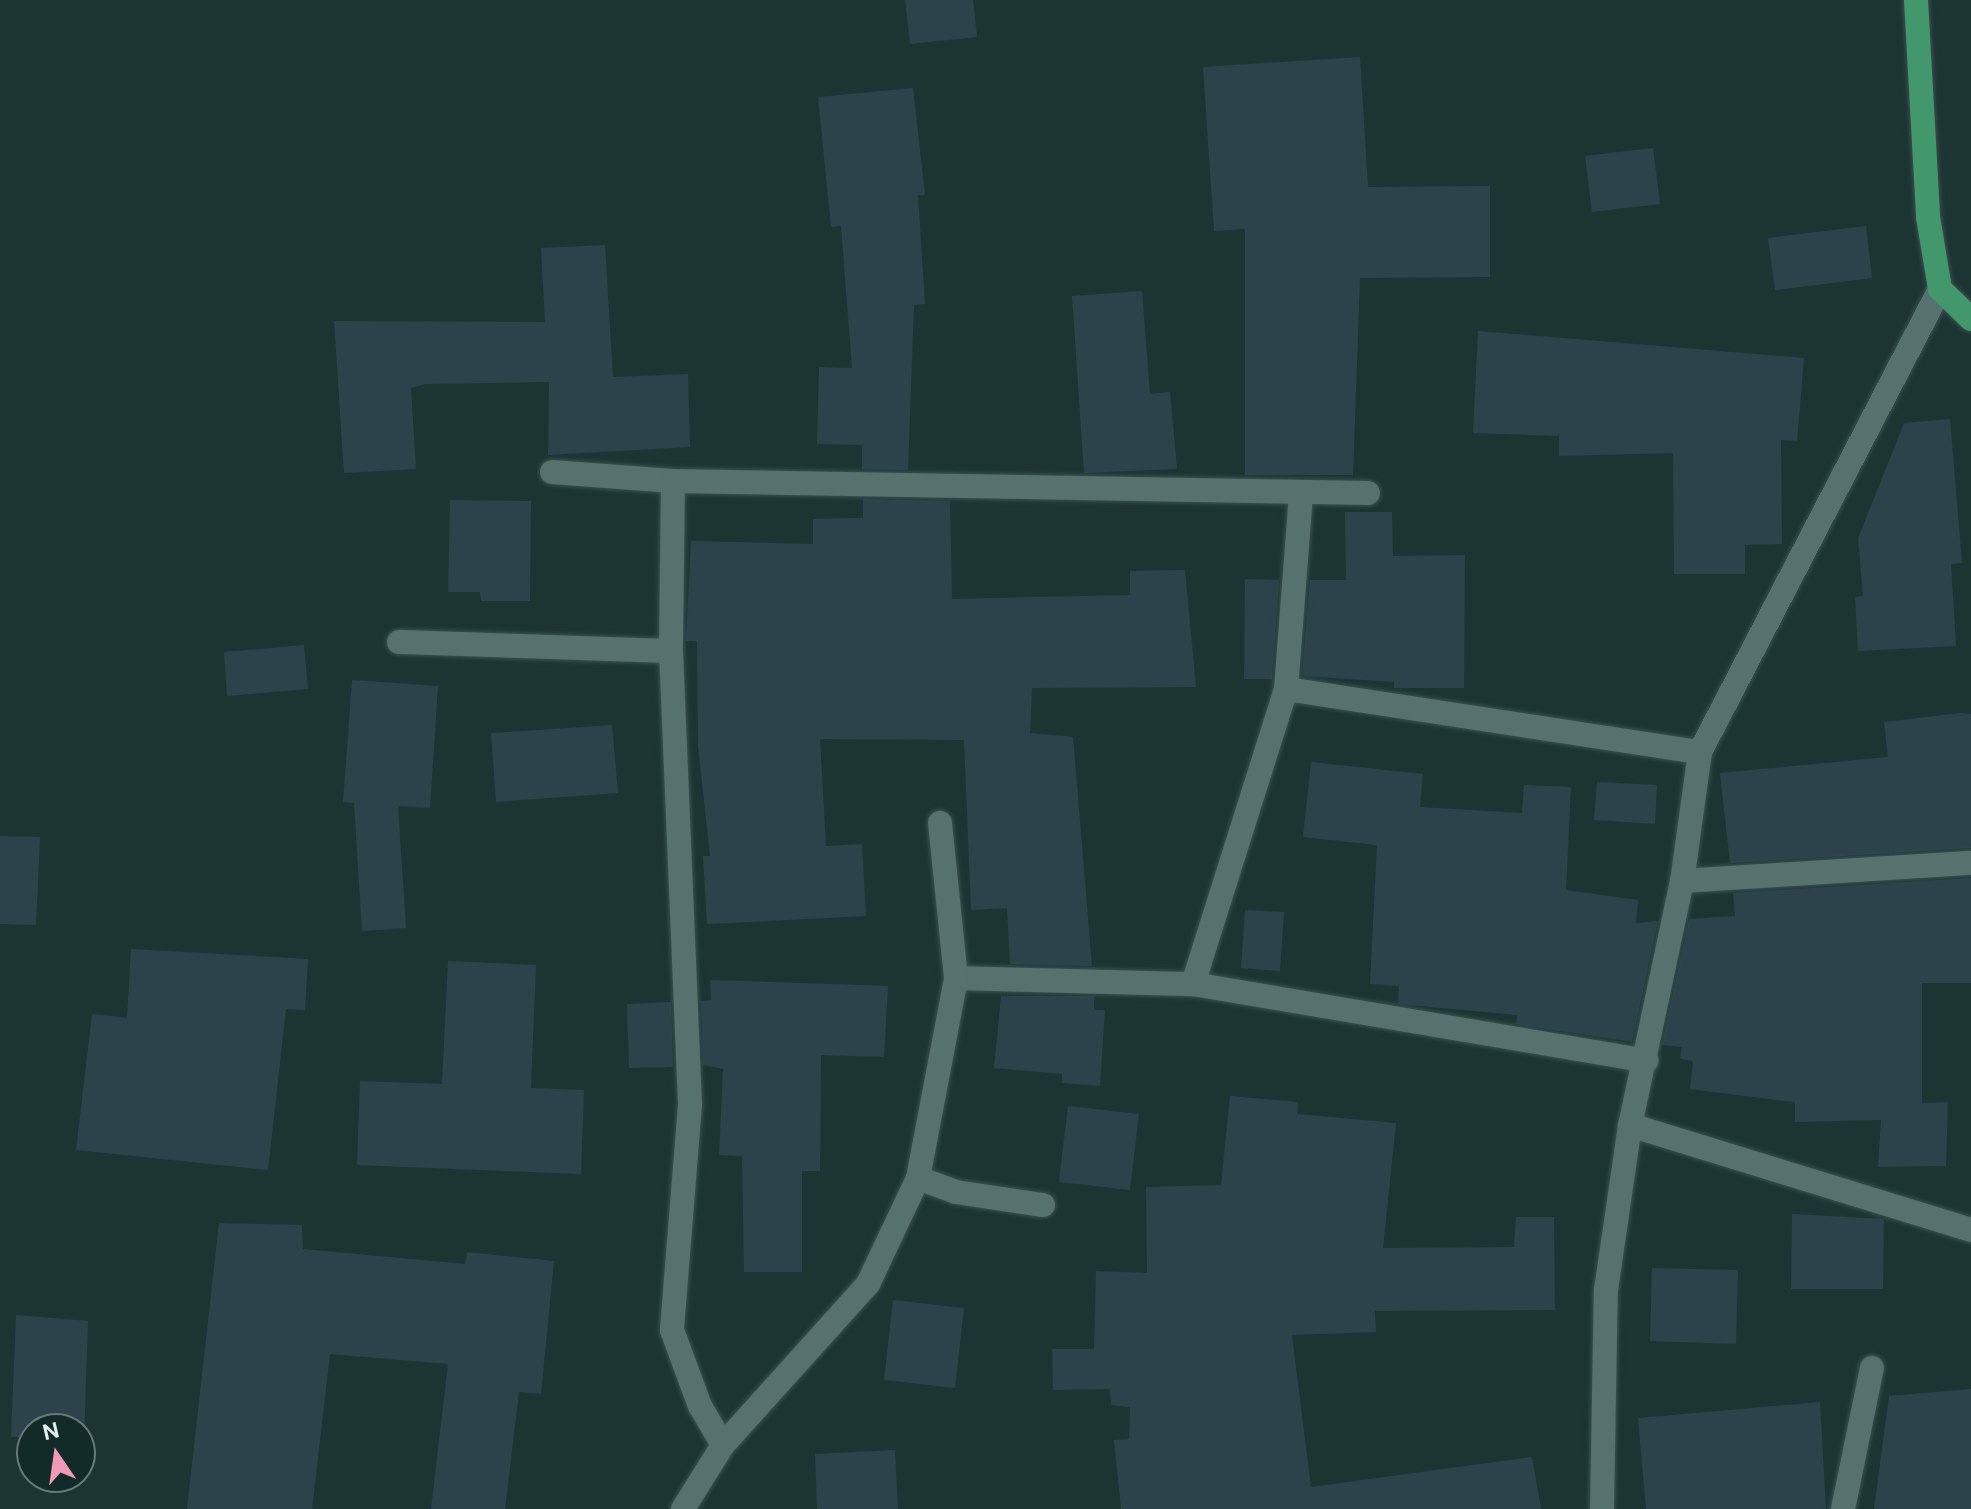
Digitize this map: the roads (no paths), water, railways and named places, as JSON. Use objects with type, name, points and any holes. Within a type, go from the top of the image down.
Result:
[{"type":"main road","points":[[1916,0],[1928,217],[1940,289],[1971,319]]},
{"type":"street","points":[[1602,1509],[1606,1290],[1630,1125],[1647,1061],[1682,881],[1700,752],[1940,289]]},
{"type":"street","points":[[552,472],[673,481],[1301,496],[1368,493]]},
{"type":"street","points":[[673,481],[671,651],[690,1105],[672,1330],[700,1406],[723,1445]]},
{"type":"street","points":[[1193,984],[1286,689],[1301,496]]},
{"type":"street","points":[[399,642],[671,651]]},
{"type":"street","points":[[1286,689],[1700,752]]},
{"type":"street","points":[[683,1509],[723,1445],[868,1284],[918,1178],[956,978],[940,823]]},
{"type":"street","points":[[1682,881],[1971,863]]},
{"type":"street","points":[[956,978],[1193,984],[1647,1061]]},
{"type":"street","points":[[1630,1125],[1971,1230]]},
{"type":"street","points":[[918,1178],[956,1192],[1043,1205]]},
{"type":"street","points":[[1843,1509],[1872,1368]]}]
